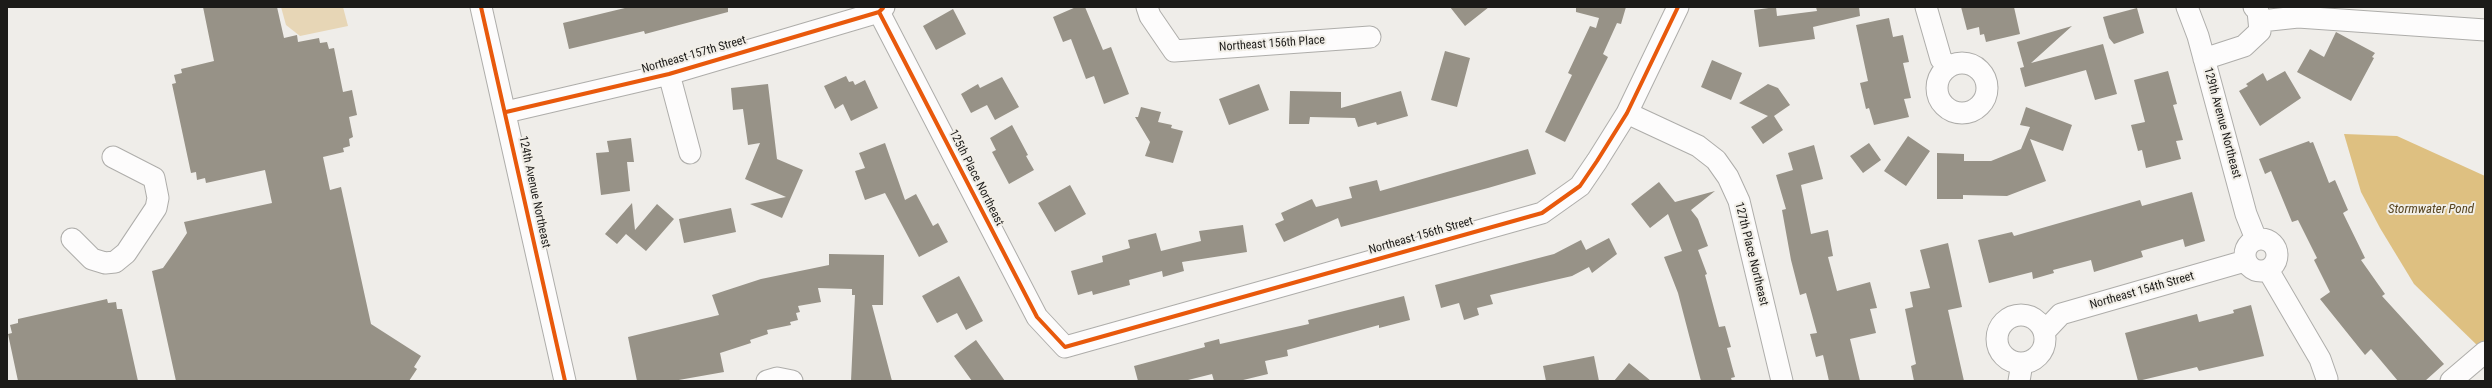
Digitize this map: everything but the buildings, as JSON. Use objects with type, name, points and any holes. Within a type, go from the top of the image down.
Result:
[{"type":"street","name":"124th Avenue Northeast","points":[[481,7],[506,112],[565,381]]},
{"type":"street","name":"Northeast 156th Place","points":[[1147,7],[1150,16],[1174,51],[1370,36]]},
{"type":"street","name":"Northeast 156th Street","points":[[1065,347],[1542,213],[1580,186],[1626,113],[1678,7]]},
{"type":"street","points":[[1926,7],[1941,59],[1948,67]]},
{"type":"street","name":"129th Avenue Northeast","points":[[2193,8],[2204,59],[2246,214],[2256,239]]},
{"type":"street","name":"Northeast 157th Street","points":[[506,112],[669,74],[881,9]]},
{"type":"street","name":"125th Place Northeast","points":[[881,9],[1037,317],[1065,347]]},
{"type":"street","points":[[2204,59],[2244,46],[2260,31],[2257,14],[2485,30]]},
{"type":"street","points":[[669,74],[690,152]]},
{"type":"street","name":"127th Place Northeast","points":[[1626,113],[1698,146],[1716,160],[1728,177],[1739,201],[1782,381]]},
{"type":"street","points":[[72,239],[92,259],[105,263],[115,262],[126,253],[156,208],[158,198],[154,178],[113,157]]},
{"type":"street","points":[[2256,239],[2267,240],[2275,247],[2277,257],[2276,262],[2268,270],[2252,270],[2246,261],[2245,250],[2256,239]]},
{"type":"street","name":"Northeast 154th Street","points":[[2044,332],[2062,314],[2246,261]]},
{"type":"street","points":[[2268,270],[2331,380]]},
{"type":"street","points":[[2015,316],[2026,316],[2040,324],[2044,332],[2045,345],[2041,353],[2020,372],[2014,362],[2001,352],[1998,338],[2002,326],[2015,316]]},
{"type":"street","points":[[2451,381],[2485,352]]},
{"type":"street","points":[[768,381],[777,378],[792,381]]},
{"type":"shaded area","points":[[281,7],[343,7],[348,26],[300,36],[286,25]]},
{"type":"water","name":"Stormwater Pond","points":[[2344,134],[2397,136],[2485,176],[2485,342],[2479,347],[2414,284],[2380,228],[2361,192]]},
{"type":"cycle path","points":[[481,7],[565,381]]},
{"type":"cycle path","points":[[879,12],[1037,317],[1065,347],[1542,213],[1580,186],[1597,161],[1627,113],[1678,7]]},
{"type":"cycle path","points":[[506,112],[669,74],[879,12],[883,8]]}]
